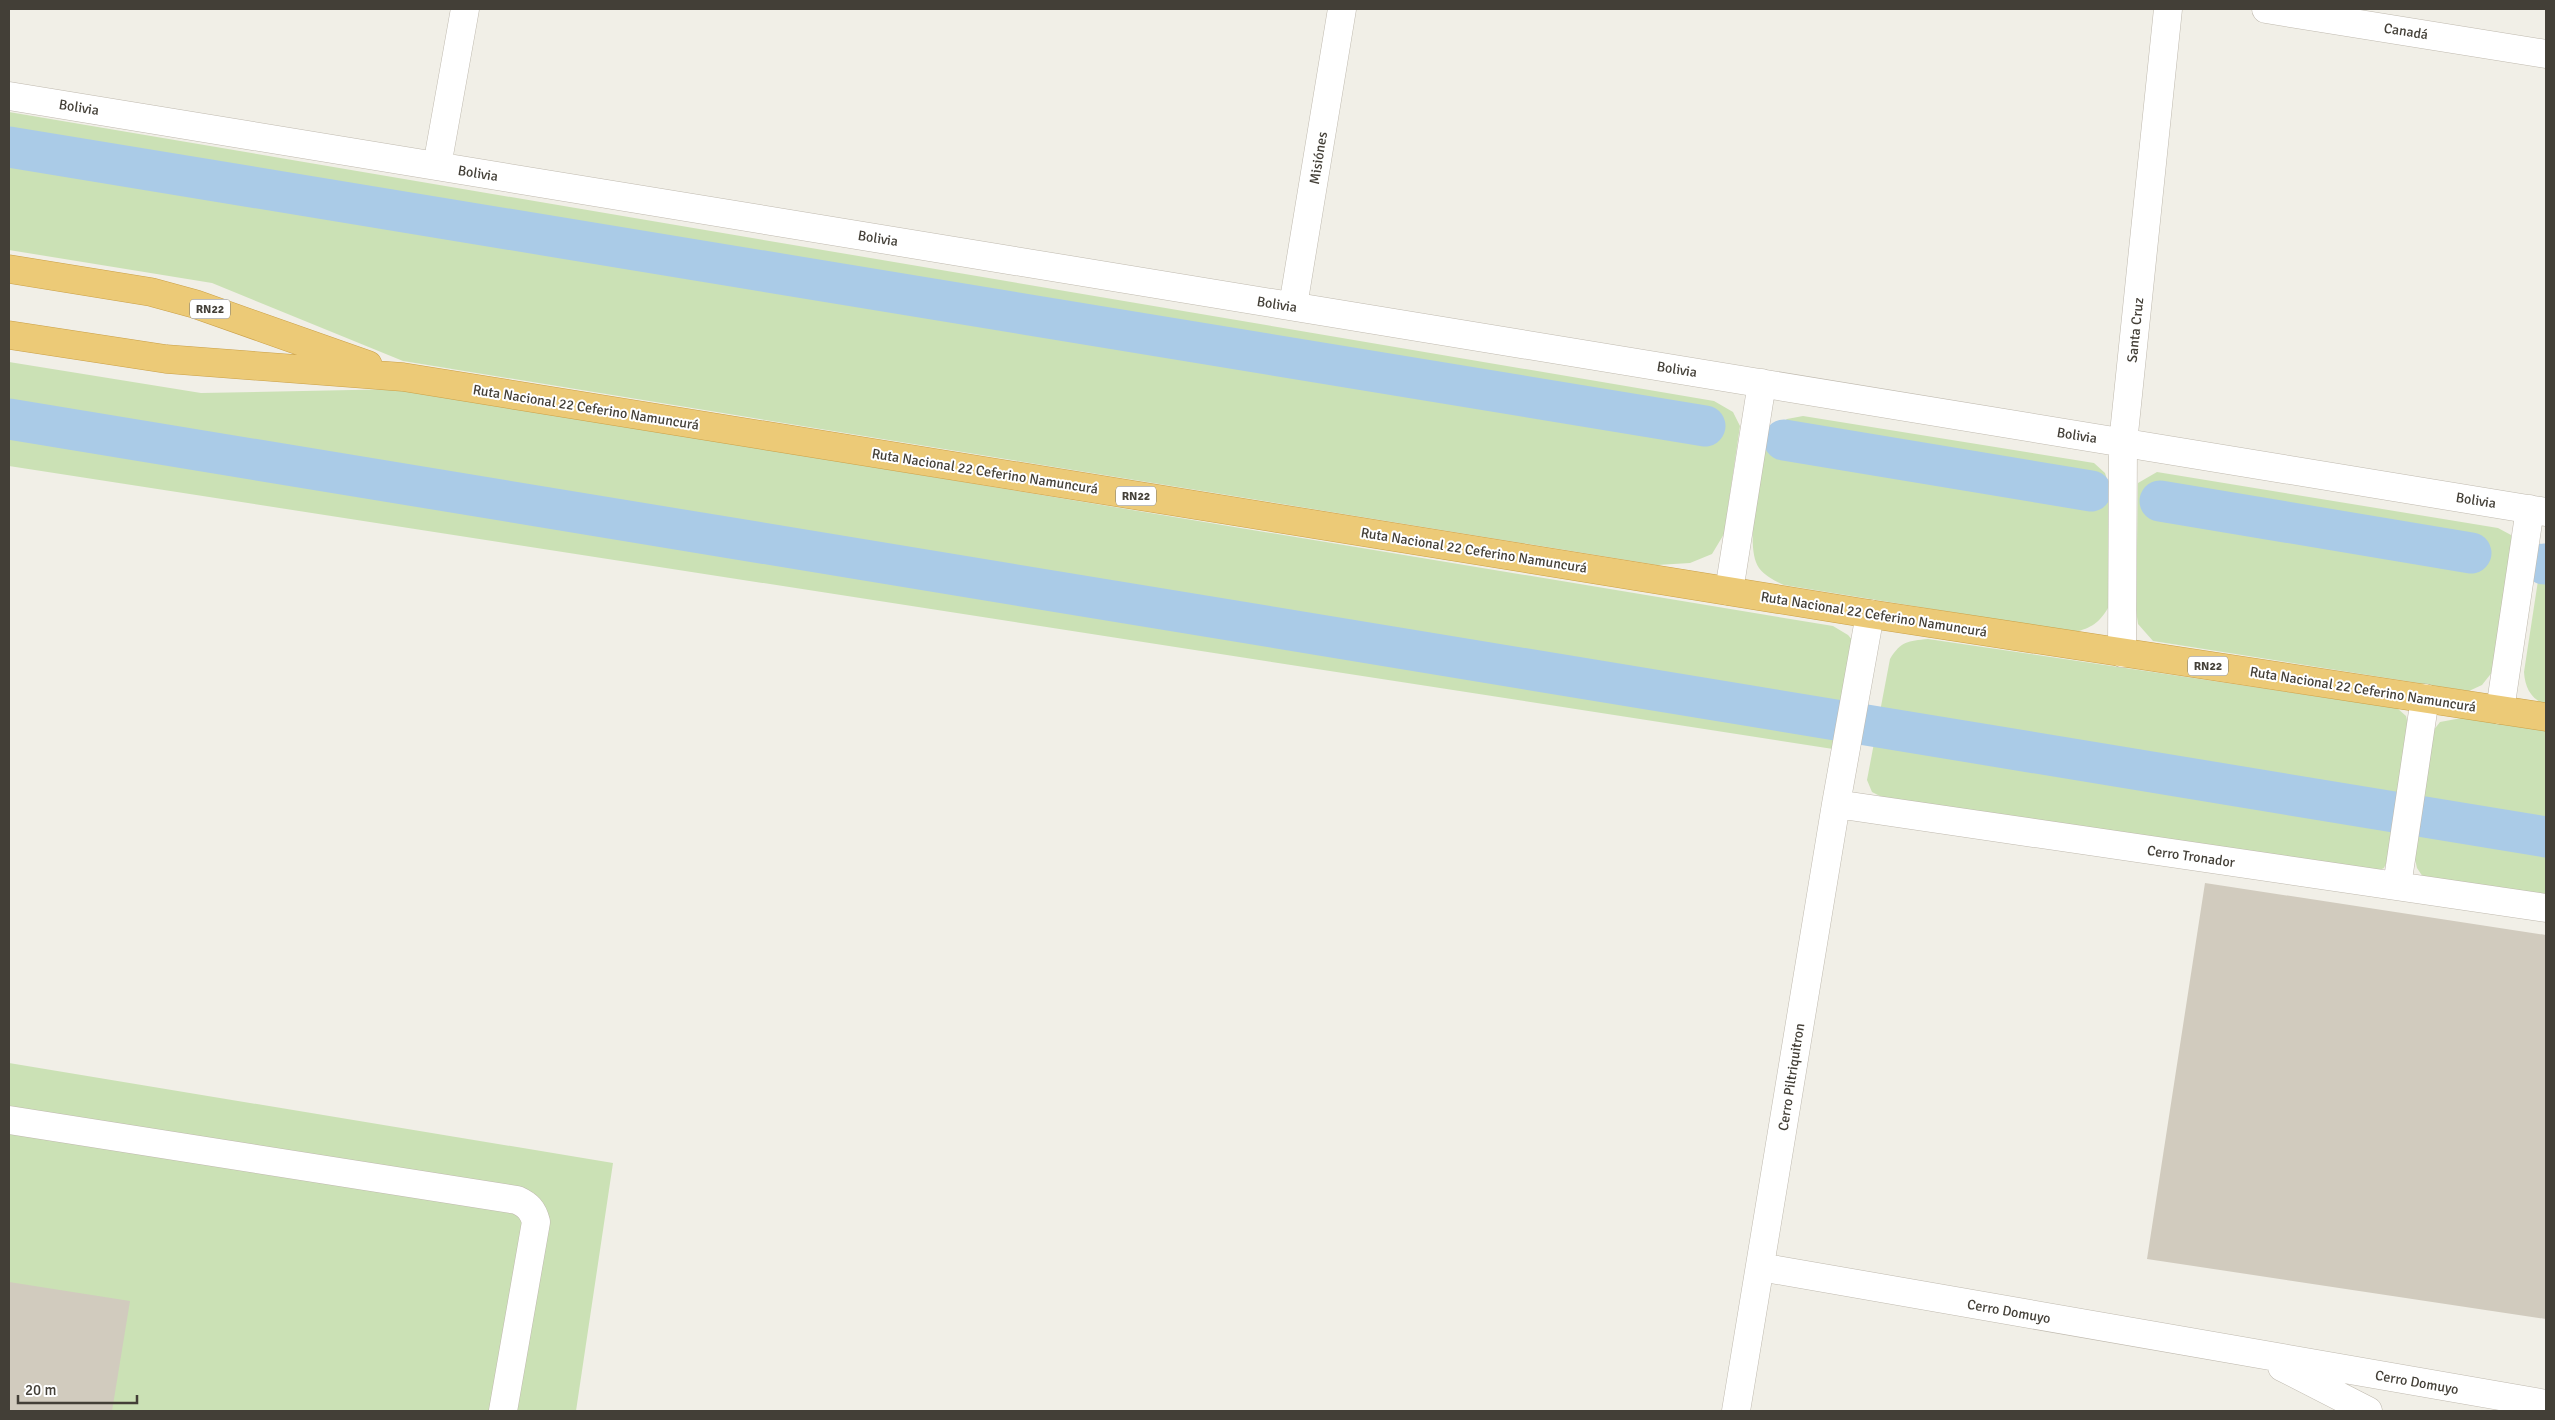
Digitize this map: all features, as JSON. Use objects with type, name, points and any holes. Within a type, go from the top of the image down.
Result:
[{"type":"highway","name":"Ruta Nacional 22 Ceferino Namuncurá","points":[[9,269],[151,292],[195,304],[403,377]]},
{"type":"highway","name":"Ruta Nacional 22 Ceferino Namuncurá","points":[[9,335],[166,359],[403,377],[1870,614],[2546,717]]},
{"type":"street","points":[[438,166],[465,9]]},
{"type":"street","name":"Misiónes","points":[[1293,306],[1342,9]]},
{"type":"street","name":"Santa Cruz","points":[[2122,653],[2123,443],[2168,9]]},
{"type":"street","name":"Canadá","points":[[2266,9],[2546,54]]},
{"type":"street","name":"Bolivia","points":[[9,96],[2538,510]]},
{"type":"street","points":[[1729,591],[1762,383]]},
{"type":"street","points":[[2500,710],[2538,510]]},
{"type":"street","name":"Cerro Piltriquitron","points":[[1736,1411],[1836,804],[1870,614]]},
{"type":"street","points":[[2397,886],[2425,698]]},
{"type":"street","name":"Cerro Tronador","points":[[1836,804],[2546,908]]},
{"type":"street","points":[[9,1120],[518,1200],[527,1204],[534,1213],[536,1222],[503,1411]]},
{"type":"street","name":"Cerro Domuyo","points":[[1760,1267],[2546,1404]]},
{"type":"street","name":"Cerro Domuyo","points":[[2258,1355],[2356,1408]]},
{"type":"street","points":[[2355,1371],[2356,1408]]},
{"type":"green space","points":[[9,112],[1714,401],[1733,412],[1740,426],[1724,534],[1712,554],[1690,563],[1657,565],[403,361],[212,283],[9,250]]},
{"type":"green space","points":[[9,362],[201,393],[401,389],[1833,626],[1848,635],[1860,649],[1846,751],[9,466]]},
{"type":"green space","points":[[1803,416],[2094,463],[2105,473],[2110,489],[2108,608],[2094,624],[2086,629],[2075,632],[1784,585],[1770,578],[1759,568],[1754,556],[1753,522],[1759,481],[1769,432],[1787,419]]},
{"type":"green space","points":[[2157,472],[2498,528],[2511,535],[2513,547],[2493,671],[2482,685],[2469,691],[2153,641],[2138,624],[2136,610],[2138,483]]},
{"type":"green space","points":[[2546,546],[2546,705],[2536,700],[2530,692],[2524,672],[2543,548]]},
{"type":"green space","points":[[1928,639],[2397,708],[2406,716],[2409,728],[2390,855],[2384,868],[2375,872],[1884,798],[1872,792],[1867,780],[1890,659],[1902,645],[1915,640]]},
{"type":"green space","points":[[2467,717],[2546,729],[2546,895],[2423,877],[2417,868],[2414,855],[2433,731],[2440,722]]},
{"type":"green space","points":[[9,1063],[613,1163],[576,1411],[9,1411]]},
{"type":"building","points":[[2205,883],[2546,935],[2546,1319],[2147,1259]]},
{"type":"building","points":[[9,1282],[130,1301],[112,1411],[9,1411]]},
{"type":"waterway","points":[[9,147],[1705,426]]},
{"type":"waterway","points":[[9,419],[2546,837]]},
{"type":"waterway","points":[[1784,440],[2091,491]]},
{"type":"waterway","points":[[2160,501],[2471,553]]}]
